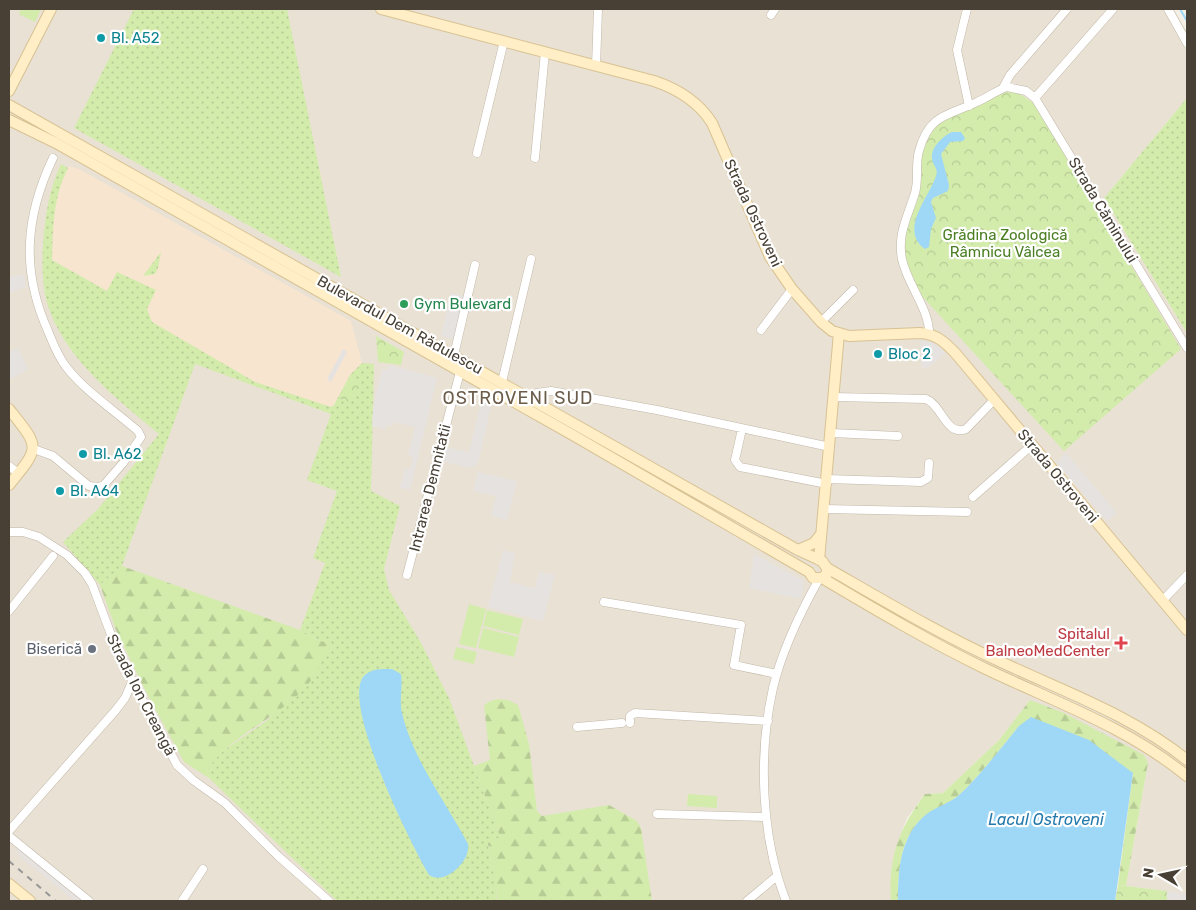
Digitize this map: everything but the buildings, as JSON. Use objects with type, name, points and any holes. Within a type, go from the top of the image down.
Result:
[{"type":"main road","points":[[9,90],[51,9]]},
{"type":"main road","name":"Strada Ostroveni","points":[[381,9],[665,85],[687,96],[703,110],[716,130],[770,257],[792,289],[822,322],[838,333],[858,336],[929,334],[943,340],[1187,630]]},
{"type":"main road","points":[[9,104],[9,112]]},
{"type":"main road","name":"Bulevardul Dem Rădulescu","points":[[9,104],[798,550],[824,562],[827,568],[955,640],[1132,722],[1187,760]]},
{"type":"main road","name":"Bulevardul Dem Rădulescu","points":[[9,120],[56,144],[351,310],[939,645],[1122,731],[1158,753],[1187,776]]},
{"type":"main road","points":[[351,310],[357,300]]},
{"type":"main road","points":[[827,568],[827,574],[815,576],[810,566],[818,560],[822,530],[838,333]]},
{"type":"main road","points":[[9,408],[32,439],[34,449],[30,459],[9,484]]},
{"type":"main road","points":[[798,550],[814,543],[822,530]]},
{"type":"main road","points":[[9,884],[30,901]]},
{"type":"street","points":[[596,66],[598,9]]},
{"type":"street","points":[[967,9],[957,50],[969,106]]},
{"type":"street","points":[[1005,87],[1010,75],[1066,9]]},
{"type":"street","points":[[929,334],[927,317],[906,274],[900,243],[902,230],[917,187],[918,158],[925,137],[942,116],[969,106],[1005,87],[1026,91],[1035,98],[1113,9]]},
{"type":"street","points":[[1168,9],[1187,43]]},
{"type":"street","points":[[477,153],[504,41]]},
{"type":"street","points":[[535,158],[546,52]]},
{"type":"street","name":"Strada Căminului","points":[[1035,98],[1187,348]]},
{"type":"street","points":[[34,449],[53,456],[94,487],[103,486],[128,456],[141,436],[138,431],[65,366],[45,325],[34,295],[29,264],[32,220],[38,193],[53,158]]},
{"type":"street","points":[[502,382],[531,259]]},
{"type":"street","points":[[454,355],[475,265]]},
{"type":"street","points":[[761,330],[792,289]]},
{"type":"street","points":[[822,322],[853,290]]},
{"type":"street","name":"Intrarea Demnitatii","points":[[407,575],[460,372]]},
{"type":"street","points":[[530,398],[538,393],[551,391],[657,410],[742,430],[830,447]]},
{"type":"street","points":[[834,397],[926,399],[935,405],[952,429],[960,431],[966,429],[994,400]]},
{"type":"street","points":[[742,430],[735,460],[740,467],[827,481],[921,482],[928,478],[929,463]]},
{"type":"street","points":[[831,433],[898,436]]},
{"type":"street","points":[[972,497],[1032,445]]},
{"type":"street","points":[[9,466],[18,473]]},
{"type":"street","points":[[824,509],[968,512]]},
{"type":"street","name":"Strada Ion Creangă","points":[[9,532],[23,532],[39,537],[67,555],[85,573],[132,682],[177,765],[193,780],[205,786],[225,803],[285,863],[329,901]]},
{"type":"street","points":[[9,610],[53,556]]},
{"type":"street","points":[[1162,601],[1187,575]]},
{"type":"street","points":[[786,901],[778,876],[766,817],[768,721],[777,674],[787,644],[811,594],[815,576]]},
{"type":"street","points":[[604,602],[741,624],[734,665],[777,674]]},
{"type":"street","points":[[9,831],[115,711],[125,698],[132,682]]},
{"type":"street","points":[[576,727],[626,723],[634,713],[768,721]]},
{"type":"street","points":[[656,814],[766,817]]},
{"type":"street","points":[[9,836],[89,901]]},
{"type":"street","points":[[182,901],[203,870]]},
{"type":"street","points":[[747,901],[778,876]]},
{"type":"shaded area","points":[[9,9],[1174,9],[1187,32],[1187,98],[1104,198],[1187,333],[1187,894],[1126,886],[1148,763],[1030,700],[999,740],[943,793],[925,794],[907,818],[896,847],[893,863],[891,901],[9,901]]},
{"type":"shaded area","points":[[69,166],[79,169],[351,321],[362,363],[350,375],[334,405],[330,407],[255,382],[162,329],[152,322],[148,315],[147,309],[155,290],[107,291],[52,260],[53,218],[59,186]]},
{"type":"shaded area","points":[[24,275],[26,287],[9,293],[9,276]]},
{"type":"shaded area","points":[[451,293],[465,296],[455,340],[441,336]]},
{"type":"shaded area","points":[[920,340],[935,343],[945,353],[928,368],[921,367]]},
{"type":"shaded area","points":[[18,348],[28,369],[9,380],[9,352]]},
{"type":"shaded area","points":[[343,349],[347,352],[331,382],[327,379]]},
{"type":"shaded area","points":[[389,365],[437,378],[410,490],[400,488],[405,468],[410,470],[413,457],[408,455],[415,427],[394,422],[392,426],[387,425],[386,429],[372,426],[373,409],[382,369],[388,370]]},
{"type":"shaded area","points":[[482,398],[492,402],[478,464],[470,468],[441,461],[445,447],[469,452]]},
{"type":"shaded area","points":[[1066,453],[1117,513],[1107,521],[1056,462]]},
{"type":"shaded area","points":[[478,472],[517,481],[507,520],[491,516],[496,496],[473,491]]},
{"type":"shaded area","points":[[503,550],[515,553],[510,582],[535,588],[539,572],[555,575],[543,621],[488,607]]},
{"type":"shaded area","points":[[754,554],[804,581],[801,599],[749,588]]},
{"type":"shaded area","points":[[15,845],[84,901],[75,901],[19,856]]},
{"type":"shaded area","points":[[1167,891],[1187,894],[1187,901],[1167,901]]},
{"type":"green space","points":[[21,9],[41,9],[35,22],[19,14]]},
{"type":"green space","points":[[134,9],[287,9],[341,277],[74,128]]},
{"type":"green space","name":"Grădina Zoologică Râmnicu Vâlcea","points":[[1015,91],[1035,104],[1181,349],[1064,451],[919,293],[908,270],[903,239],[919,196],[922,171],[921,153],[938,121],[1006,92]]},
{"type":"green space","points":[[1187,98],[1187,333],[1104,198]]},
{"type":"green space","points":[[61,164],[68,168],[59,190],[54,224],[52,260],[107,291],[117,272],[156,290],[147,309],[152,322],[255,382],[331,407],[334,405],[350,375],[362,363],[374,364],[371,491],[400,506],[384,569],[389,590],[420,641],[449,698],[500,837],[488,844],[497,895],[496,901],[337,901],[209,778],[207,770],[217,755],[268,720],[330,644],[300,630],[325,563],[313,558],[337,491],[307,480],[331,414],[195,364],[122,566],[100,585],[63,542],[98,509],[159,434],[110,392],[80,361],[56,326],[48,306],[43,276],[44,234],[46,213]]},
{"type":"green space","points":[[161,252],[155,274],[143,276]]},
{"type":"green space","points":[[376,336],[404,352],[401,365],[378,362]]},
{"type":"green space","points":[[350,378],[359,383],[348,403],[339,398]]},
{"type":"green space","points":[[122,566],[300,630],[318,640],[331,644],[308,685],[291,701],[228,747],[207,770],[209,778],[184,762],[145,690],[116,630],[100,585]]},
{"type":"green space","points":[[469,604],[486,609],[476,648],[459,644]]},
{"type":"green space","points":[[487,610],[523,619],[519,635],[483,626]]},
{"type":"green space","points":[[483,628],[519,637],[514,657],[478,648]]},
{"type":"green space","points":[[456,647],[477,652],[474,664],[453,659]]},
{"type":"green space","points":[[497,699],[508,700],[518,705],[529,744],[537,811],[542,816],[609,805],[637,821],[641,828],[652,901],[497,900],[488,843],[500,837],[474,766],[490,760],[484,706],[488,702]]},
{"type":"green space","points":[[1030,700],[1064,713],[1144,755],[1148,763],[1126,886],[1118,885],[1133,773],[1019,726],[982,771],[958,796],[925,816],[910,833],[905,844],[900,866],[898,901],[891,901],[891,870],[897,844],[908,819],[916,807],[925,794],[943,793],[999,740]]},
{"type":"green space","points":[[688,794],[717,796],[717,808],[687,806]]},
{"type":"green space","points":[[1118,885],[1167,891],[1167,901],[1115,901]]},
{"type":"water","points":[[952,132],[961,132],[965,138],[963,141],[950,142],[941,154],[949,185],[948,191],[933,198],[931,202],[936,218],[931,229],[929,247],[925,249],[917,241],[914,232],[915,223],[936,176],[937,171],[932,158],[933,150],[941,139]]},
{"type":"water","points":[[392,669],[401,674],[402,713],[414,747],[468,844],[468,851],[461,864],[449,875],[442,877],[435,878],[429,875],[408,835],[381,775],[362,714],[359,691],[364,676],[374,670]]},
{"type":"water","name":"Lacul Ostroveni","points":[[1031,717],[1089,740],[1133,773],[1115,901],[898,901],[902,853],[912,831],[928,813],[958,796],[982,771],[1019,726]]},
{"type":"waterway","points":[[1180,9],[1187,21]]},
{"type":"railway","points":[[9,861],[56,901]]},
{"type":"place","name":"Bl. A52","points":[[101,38]]},
{"type":"place","name":"Gym Bulevard","points":[[404,304]]},
{"type":"place","name":"Bloc 2","points":[[878,354]]},
{"type":"place","name":"Bl. A62","points":[[83,454]]},
{"type":"place","name":"Bl. A64","points":[[60,491]]},
{"type":"place","name":"Spitalul BalneoMedCenter","points":[[1121,643]]},
{"type":"place","name":"Biserică","points":[[92,649]]},
{"type":"district","name":"OSTROVENI SUD","points":[[518,398]]}]
